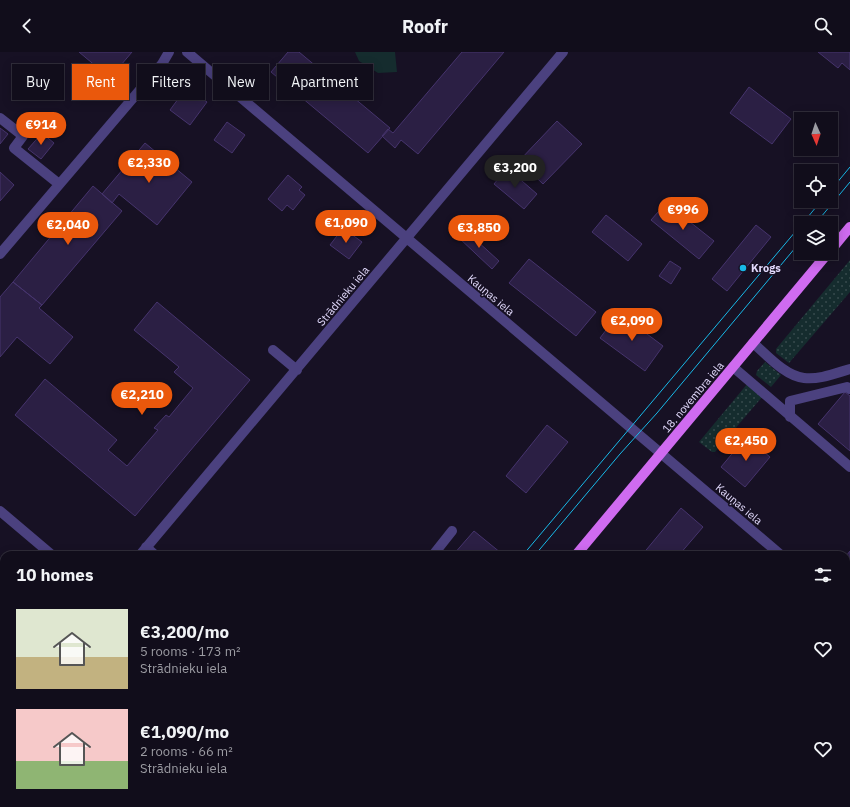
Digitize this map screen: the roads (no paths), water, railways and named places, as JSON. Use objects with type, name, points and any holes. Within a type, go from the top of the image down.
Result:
[{"type":"main road","points":[[838,242],[850,227]]},
{"type":"main road","name":"18. novembra iela","points":[[579,551],[822,260]]},
{"type":"street","points":[[0,254],[162,64],[169,52]]},
{"type":"street","name":"Kauņas iela","points":[[187,52],[776,551]]},
{"type":"street","name":"Strādnieku iela","points":[[143,551],[297,370],[563,52]]},
{"type":"street","points":[[0,118],[23,136],[14,148],[60,184]]},
{"type":"street","points":[[753,343],[788,372],[803,378],[818,378],[850,369]]},
{"type":"street","points":[[273,350],[297,370]]},
{"type":"street","points":[[733,367],[769,395],[790,417],[850,466]]},
{"type":"street","points":[[790,417],[790,401],[847,387],[850,389]]},
{"type":"street","points":[[0,511],[47,551]]},
{"type":"street","points":[[436,551],[452,531]]},
{"type":"tram line","points":[[838,182],[850,167]]},
{"type":"tram line","points":[[822,216],[850,182]]},
{"type":"tram line","points":[[809,216],[815,208]]},
{"type":"tram line","points":[[526,551],[794,233]]},
{"type":"tram line","points":[[538,551],[620,454],[657,413],[794,249]]},
{"type":"place","name":"Krogs","points":[[743,268]]}]
